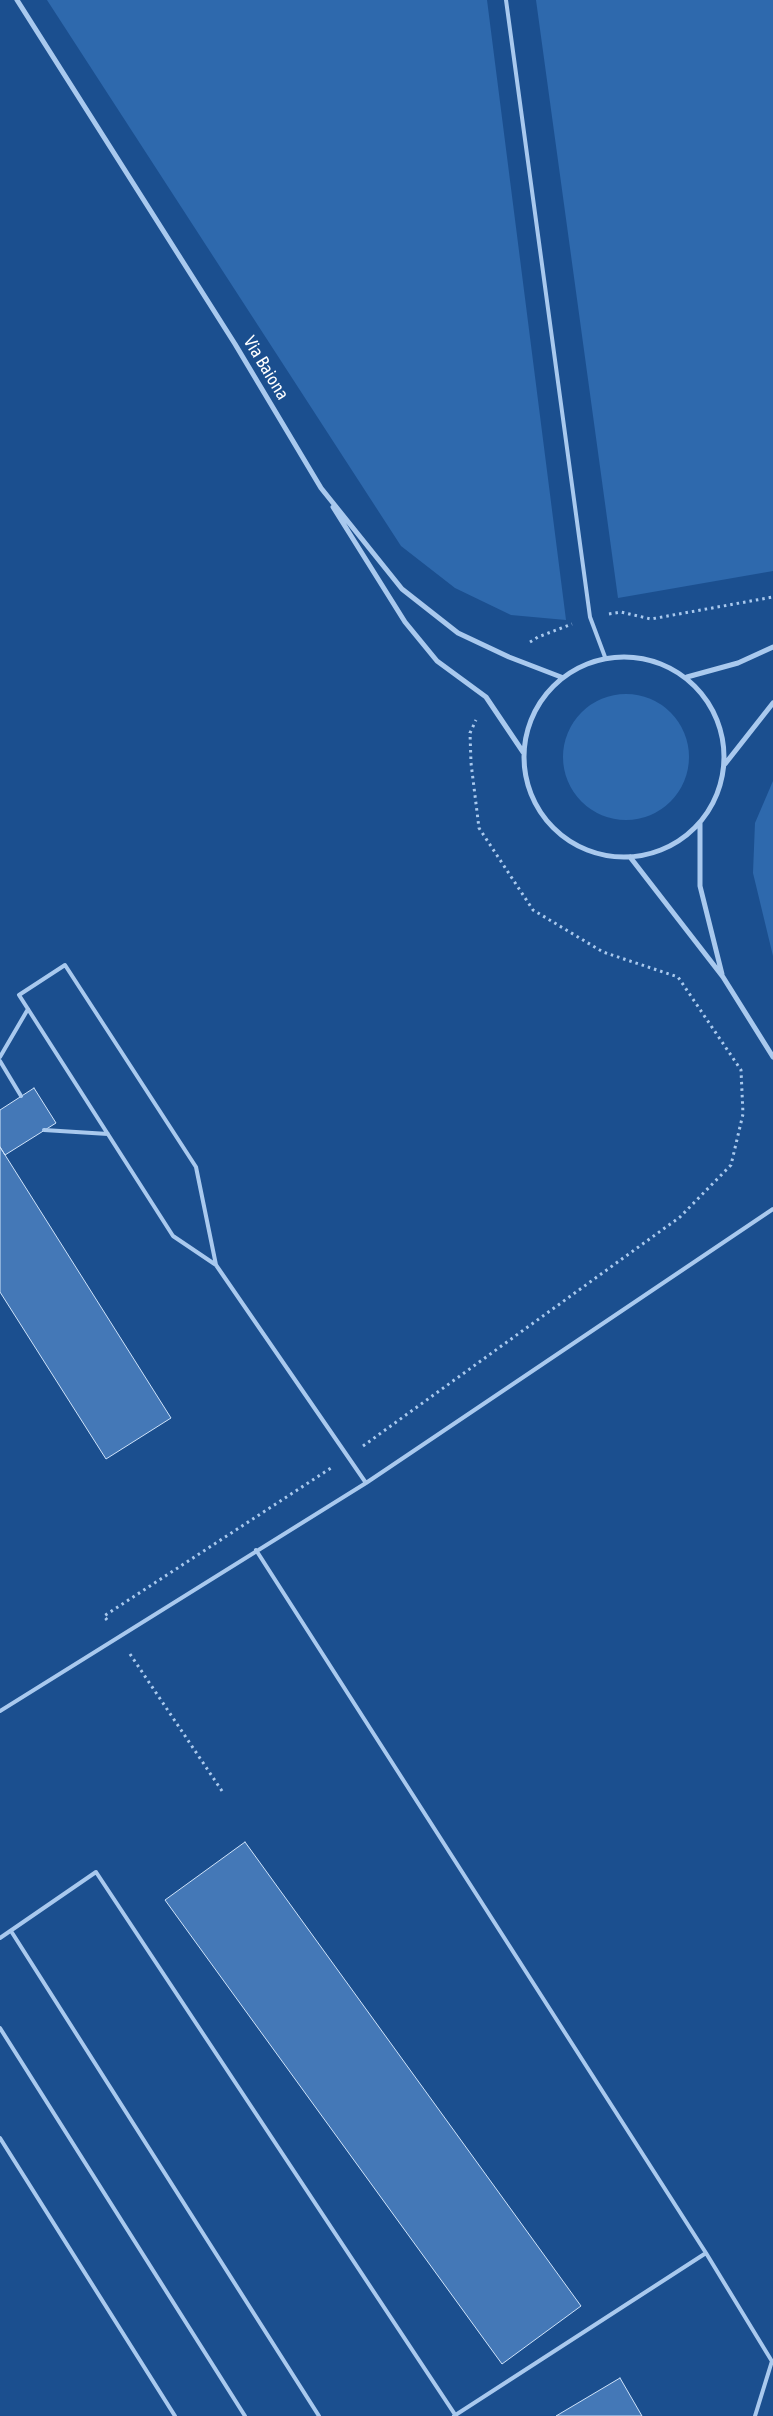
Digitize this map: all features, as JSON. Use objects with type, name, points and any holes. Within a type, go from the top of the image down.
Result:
[{"type":"street","name":"Via Baiona","points":[[18,0],[230,336],[321,488],[402,589],[458,633],[509,657],[561,677]]},
{"type":"street","points":[[321,488],[405,622],[436,661],[486,698],[523,752]]},
{"type":"street","points":[[687,677],[738,663],[773,647]]},
{"type":"street","points":[[605,657],[638,657],[687,677],[712,708],[722,735],[724,764],[721,785],[712,805],[700,823],[680,840],[656,852],[630,857],[596,853],[566,838],[542,815],[527,785],[523,752],[528,724],[541,698],[561,677],[582,665],[605,657]]},
{"type":"street","points":[[724,764],[773,703]]},
{"type":"street","points":[[700,823],[700,886],[723,977]]},
{"type":"street","points":[[630,857],[723,977],[773,1057]]},
{"type":"lane","points":[[506,0],[590,617],[605,657]]},
{"type":"lane","points":[[216,1265],[196,1168],[65,965],[19,995],[173,1236],[216,1265],[366,1483]]},
{"type":"lane","points":[[0,1057],[28,1009]]},
{"type":"lane","points":[[0,1062],[22,1096]]},
{"type":"lane","points":[[44,1130],[108,1134]]},
{"type":"lane","points":[[0,1711],[119,1639],[256,1550],[366,1483],[773,1209]]},
{"type":"lane","points":[[256,1550],[706,2253],[772,2362],[755,2416]]},
{"type":"lane","points":[[0,1938],[96,1872],[455,2416],[706,2253]]},
{"type":"lane","points":[[11,1931],[319,2416]]},
{"type":"lane","points":[[0,2028],[244,2416]]},
{"type":"lane","points":[[0,2138],[175,2416]]},
{"type":"path","points":[[509,657],[538,637],[590,617],[621,612],[651,619],[773,597]]},
{"type":"path","points":[[222,1791],[104,1616],[317,1479],[680,1217],[730,1165],[743,1114],[740,1070],[678,977],[603,952],[533,910],[479,828],[471,763],[470,733],[486,698]]},
{"type":"shaded area","points":[[47,0],[487,0],[566,620],[511,615],[455,588],[401,546]]},
{"type":"shaded area","points":[[536,0],[773,0],[773,571],[618,598]]},
{"type":"shaded area","points":[[626,694],[650,698],[671,712],[685,733],[689,757],[685,781],[671,802],[650,816],[626,820],[602,816],[581,802],[567,781],[563,757],[567,733],[581,712],[602,698]]},
{"type":"shaded area","points":[[773,781],[773,956],[753,873],[755,823]]},
{"type":"building","points":[[34,1088],[56,1123],[5,1155],[0,1147],[0,1110]]},
{"type":"building","points":[[0,1147],[171,1418],[106,1459],[0,1292]]},
{"type":"building","points":[[245,1842],[581,2306],[502,2364],[165,1900]]},
{"type":"building","points":[[620,2378],[642,2416],[556,2416]]}]
